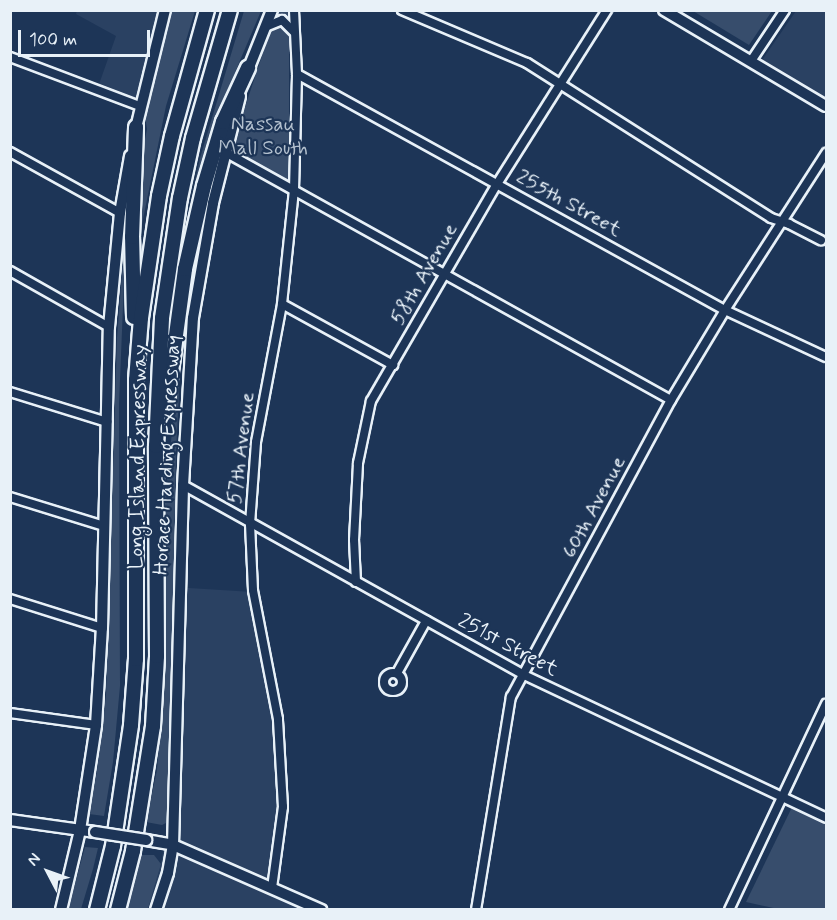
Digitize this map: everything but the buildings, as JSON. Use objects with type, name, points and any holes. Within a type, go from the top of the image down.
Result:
[{"type":"highway","name":"Long Island Expressway","points":[[97,909],[113,846],[131,725],[136,659],[136,380],[145,286],[159,196],[187,75],[207,10]]},
{"type":"highway","name":"Long Island Expressway","points":[[118,909],[133,851],[153,726],[157,656],[155,520],[158,382],[170,258],[193,138],[230,10]]},
{"type":"highway","points":[[155,520],[168,388],[185,269],[204,186],[223,122],[248,68]]},
{"type":"highway","points":[[136,127],[132,237],[136,380]]},
{"type":"main road","name":"Horace Harding Expressway","points":[[156,909],[168,873],[173,845],[183,485],[193,318],[213,203],[225,152],[248,68],[272,10]]},
{"type":"main road","points":[[664,10],[826,106]]},
{"type":"main road","points":[[60,909],[80,830],[96,725],[102,628],[109,327],[120,213],[140,105],[163,14]]},
{"type":"main road","points":[[10,820],[173,845],[321,909]]},
{"type":"street","name":"57th Avenue","points":[[272,888],[283,807],[278,719],[253,590],[250,524],[256,442],[282,304],[294,190],[297,74],[294,10]]},
{"type":"street","points":[[402,10],[527,63],[562,83],[771,218],[820,240]]},
{"type":"street","name":"58th Avenue","points":[[356,582],[354,531],[358,463],[371,400],[497,184],[607,10]]},
{"type":"street","points":[[751,61],[785,10]]},
{"type":"street","points":[[265,27],[282,20],[290,24],[295,33]]},
{"type":"street","points":[[10,57],[140,105]]},
{"type":"street","name":"255th Street","points":[[297,74],[725,310],[826,357]]},
{"type":"street","points":[[10,152],[120,213]]},
{"type":"street","points":[[225,152],[671,400]]},
{"type":"street","name":"60th Avenue","points":[[476,909],[511,697],[671,400],[725,310],[826,153]]},
{"type":"street","points":[[10,271],[109,327]]},
{"type":"street","points":[[282,304],[393,365]]},
{"type":"street","points":[[10,392],[107,422]]},
{"type":"street","name":"251st Street","points":[[183,485],[524,675],[826,818]]},
{"type":"street","points":[[10,497],[105,526]]},
{"type":"street","points":[[10,599],[102,628]]},
{"type":"street","points":[[397,673],[426,621]]},
{"type":"street","points":[[729,909],[826,704]]},
{"type":"street","points":[[10,712],[96,725]]},
{"type":"shaded area","points":[[77,10],[162,11],[140,106],[97,90],[116,36],[76,14]]},
{"type":"shaded area","points":[[796,11],[826,11],[826,106],[758,66]]},
{"type":"shaded area","points":[[173,587],[253,592],[275,706],[284,800],[271,887],[322,909],[148,910],[161,864],[169,811]]},
{"type":"green space","points":[[172,11],[195,11],[166,106],[142,224],[138,224],[142,154],[147,129],[144,111]]},
{"type":"green space","points":[[244,11],[261,11],[225,96],[186,224],[200,158]]},
{"type":"green space","name":"Nassau Mall South","points":[[277,11],[289,11],[289,182],[231,149]]},
{"type":"green space","points":[[693,11],[772,11],[749,45]]},
{"type":"green space","points":[[127,209],[119,404],[120,686],[113,762],[104,816],[89,814],[97,771],[106,695],[117,338]]},
{"type":"green space","points":[[182,331],[176,454],[169,811],[166,823],[162,825],[146,822],[157,770],[160,732],[165,655],[166,492]]},
{"type":"green space","points":[[794,803],[826,818],[826,909],[778,909],[746,902]]},
{"type":"green space","points":[[85,847],[98,848],[93,869],[81,909],[68,909]]},
{"type":"green space","points":[[141,855],[154,855],[161,864],[148,909],[125,910]]}]
